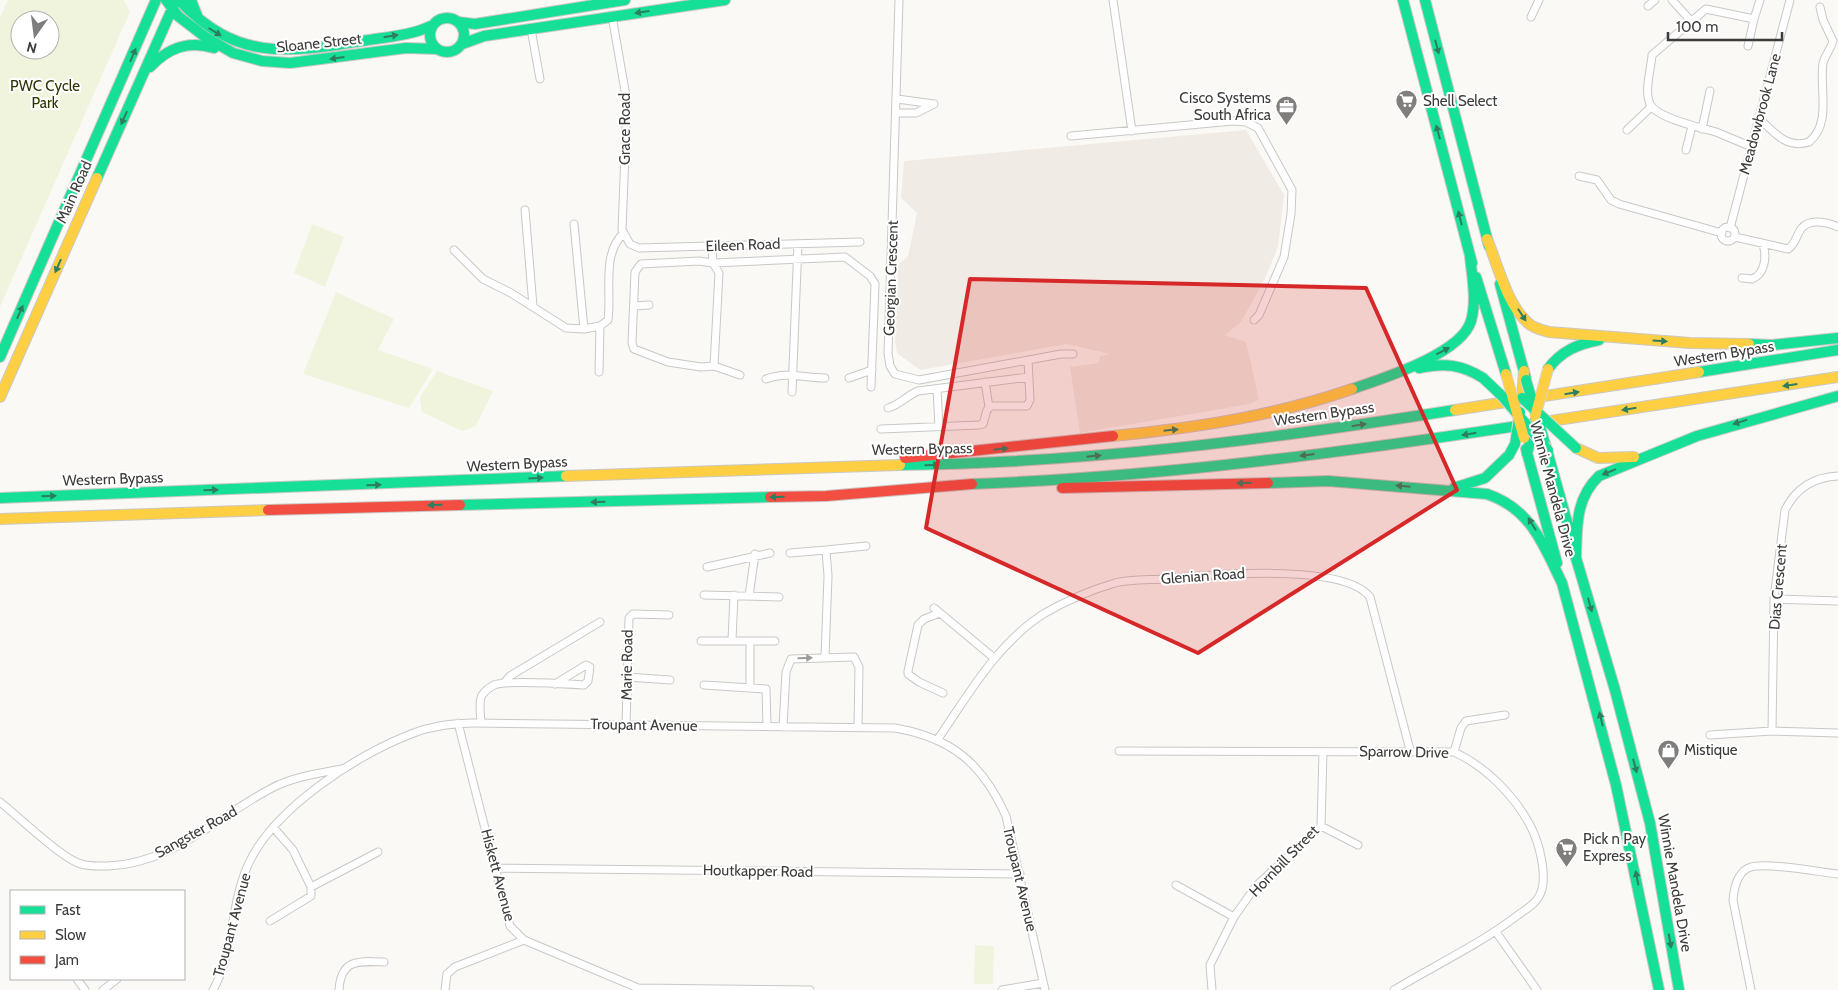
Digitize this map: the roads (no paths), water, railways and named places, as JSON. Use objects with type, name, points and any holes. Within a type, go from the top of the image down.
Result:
[{"type":"main road","name":"Main Road","points":[[0,357],[156,0]]},
{"type":"main road","name":"Sloane Street","points":[[166,0],[175,3],[223,36],[246,45],[291,50],[413,32],[433,26]]},
{"type":"main road","points":[[191,0],[198,20]]},
{"type":"main road","points":[[625,0],[475,24],[445,18],[433,26],[430,35],[437,49],[448,52],[457,49],[462,44],[497,34],[725,0]]},
{"type":"main road","name":"Winnie Mandela Drive","points":[[1402,0],[1470,256],[1506,374],[1562,583],[1592,684],[1627,826],[1659,990]]},
{"type":"main road","name":"Winnie Mandela Drive","points":[[1425,0],[1487,239],[1615,690],[1650,823],[1679,990]]},
{"type":"main road","name":"Main Road","points":[[0,397],[175,3]]},
{"type":"main road","name":"Sloane Street","points":[[175,3],[210,41],[246,60],[288,64],[411,47],[437,49]]},
{"type":"main road","points":[[558,11],[569,13],[608,9],[612,16]]},
{"type":"main road","points":[[510,18],[528,23],[532,29]]},
{"type":"main road","points":[[489,21],[497,34]]},
{"type":"main road","points":[[458,22],[465,35],[462,44]]},
{"type":"main road","points":[[144,74],[165,53],[187,44],[209,46],[246,60]]},
{"type":"main road","points":[[1487,239],[1507,286],[1525,321],[1536,328],[1548,332],[1690,343],[1772,345],[1838,338]]},
{"type":"main road","points":[[830,466],[1218,424],[1280,411],[1339,394],[1400,372],[1447,350],[1467,330],[1474,305],[1470,256]]},
{"type":"main road","points":[[1527,454],[1548,369],[1561,353],[1573,346],[1611,337]]},
{"type":"main road","name":"Western Bypass","points":[[0,498],[830,466],[931,465],[1051,460],[1340,428],[1838,350]]},
{"type":"main road","points":[[1400,372],[1451,363],[1464,367],[1483,378],[1502,396],[1548,450]]},
{"type":"main road","points":[[1444,490],[1485,478],[1509,455],[1515,444],[1524,371]]},
{"type":"main road","points":[[1506,374],[1522,398],[1576,448],[1607,460],[1653,453]]},
{"type":"main road","points":[[826,496],[946,485],[1052,481],[1210,467],[1441,438],[1838,377]]},
{"type":"main road","points":[[1576,558],[1579,504],[1591,483],[1599,476],[1653,453],[1748,420],[1838,396]]},
{"type":"main road","points":[[0,519],[273,509],[826,496],[1328,481],[1444,490],[1498,497],[1516,506],[1530,520],[1562,583]]},
{"type":"street","name":"Georgian Crescent","points":[[898,0],[897,99],[888,353],[890,366],[895,374],[919,380],[1028,360],[1073,354]]},
{"type":"street","points":[[1113,0],[1132,131]]},
{"type":"street","points":[[1531,17],[1539,0]]},
{"type":"street","points":[[1648,6],[1655,0]]},
{"type":"street","points":[[1672,0],[1691,21]]},
{"type":"street","points":[[1748,46],[1760,0]]},
{"type":"street","name":"Meadowbrook Lane","points":[[1730,228],[1790,0]]},
{"type":"street","points":[[1759,118],[1776,136],[1793,144],[1809,142],[1819,131],[1823,114],[1823,63],[1833,41],[1822,20],[1820,7]]},
{"type":"street","points":[[1651,107],[1648,92],[1652,55],[1691,21],[1706,9],[1754,19]]},
{"type":"street","name":"Grace Road","points":[[612,16],[627,102],[624,233],[628,241]]},
{"type":"street","points":[[532,29],[540,79]]},
{"type":"street","points":[[1702,128],[1710,91]]},
{"type":"street","points":[[896,113],[916,113],[934,104],[897,99]]},
{"type":"street","points":[[1651,107],[1692,126],[1752,147]]},
{"type":"street","points":[[1627,130],[1651,107]]},
{"type":"street","points":[[1071,136],[1240,121],[1253,124],[1264,136],[1289,183],[1292,204],[1284,257],[1260,316],[1254,320]]},
{"type":"street","points":[[1686,150],[1692,126]]},
{"type":"street","points":[[1578,176],[1597,180],[1611,200],[1619,204],[1722,233],[1727,241],[1734,237],[1781,249],[1791,248],[1801,228],[1808,222],[1820,222],[1838,227]]},
{"type":"street","points":[[525,210],[533,306]]},
{"type":"street","points":[[574,224],[584,329]]},
{"type":"street","points":[[1722,233],[1724,229],[1730,228],[1735,232],[1734,237]]},
{"type":"street","points":[[454,250],[483,279],[533,306],[548,318],[566,328],[584,329],[606,323],[608,317],[611,258],[614,245],[624,233]]},
{"type":"street","name":"Eileen Road","points":[[628,241],[639,248],[860,242]]},
{"type":"street","points":[[792,392],[798,244]]},
{"type":"street","points":[[1742,278],[1752,280],[1760,273],[1766,257],[1763,244]]},
{"type":"street","points":[[712,246],[713,264],[719,273],[714,366]]},
{"type":"street","points":[[740,375],[714,366],[701,367],[668,362],[634,349],[632,343],[635,272],[640,264],[700,260],[713,264],[843,256],[873,280],[876,288],[871,387]]},
{"type":"street","points":[[634,306],[649,306]]},
{"type":"street","points":[[598,372],[600,326]]},
{"type":"street","points":[[989,407],[1027,406],[1030,400],[1028,360]]},
{"type":"street","points":[[849,378],[872,370]]},
{"type":"street","points":[[766,379],[776,375],[792,374],[825,378]]},
{"type":"street","points":[[888,408],[896,406],[913,393],[1029,377]]},
{"type":"street","points":[[881,429],[983,424],[989,407],[985,382]]},
{"type":"street","points":[[937,389],[939,427]]},
{"type":"street","name":"Dias Crescent","points":[[1772,731],[1774,599],[1785,510],[1791,498],[1818,478],[1838,476]]},
{"type":"street","points":[[790,553],[866,546]]},
{"type":"street","points":[[825,658],[828,576],[826,550]]},
{"type":"street","points":[[707,567],[754,554],[770,553]]},
{"type":"street","points":[[749,596],[754,554]]},
{"type":"street","name":"Glenian Road","points":[[938,739],[994,658],[1013,638],[1044,613],[1084,594],[1117,583],[1244,572],[1339,581],[1357,585],[1370,597],[1410,750]]},
{"type":"street","points":[[704,595],[779,597]]},
{"type":"street","points":[[732,640],[734,595]]},
{"type":"street","points":[[1774,599],[1838,601]]},
{"type":"street","points":[[934,608],[994,658]]},
{"type":"street","points":[[940,613],[924,619],[918,625],[908,674],[919,682],[943,693]]},
{"type":"street","name":"Marie Road","points":[[626,725],[628,620],[630,615],[669,615]]},
{"type":"street","points":[[504,683],[510,676],[600,622]]},
{"type":"street","points":[[701,641],[775,641]]},
{"type":"street","points":[[750,641],[750,686]]},
{"type":"street","points":[[783,727],[786,672],[789,662],[794,658],[854,657],[858,663],[858,728]]},
{"type":"street","points":[[481,722],[481,699],[483,694],[493,685],[504,683],[555,684],[587,684],[590,667],[586,665],[555,684]]},
{"type":"street","points":[[627,677],[670,680]]},
{"type":"street","points":[[704,686],[763,687],[768,692],[767,726]]},
{"type":"street","points":[[1454,752],[1461,728],[1466,721],[1506,715]]},
{"type":"street","name":"Troupant Avenue","points":[[213,990],[222,971],[236,901],[244,874],[254,854],[273,827],[300,800],[347,768],[412,733],[458,723],[481,722],[895,728],[938,739],[969,761],[995,793],[1008,824],[1044,986]]},
{"type":"street","name":"Hiskett Avenue","points":[[458,723],[510,926],[524,940],[638,989],[810,990]]},
{"type":"street","points":[[1710,735],[1772,731],[1838,733]]},
{"type":"street","name":"Sparrow Drive","points":[[1119,751],[1323,752],[1410,750],[1454,752],[1472,760],[1488,772],[1526,818],[1533,830],[1544,873],[1538,899],[1496,932],[1394,990]]},
{"type":"street","name":"Hornbill Street","points":[[1212,990],[1210,964],[1234,917],[1256,886],[1321,826],[1323,752]]},
{"type":"street","name":"Sangster Road","points":[[0,802],[72,860],[89,866],[119,866],[153,858],[174,848],[272,788],[298,778],[347,768]]},
{"type":"street","points":[[1321,826],[1358,845]]},
{"type":"street","points":[[270,921],[311,896],[311,887],[293,850],[273,827]]},
{"type":"street","points":[[311,887],[378,852]]},
{"type":"street","points":[[1751,990],[1733,900],[1734,886],[1740,875],[1750,867],[1766,866],[1838,874]]},
{"type":"street","name":"Houtkapper Road","points":[[496,868],[1020,874]]},
{"type":"street","points":[[1176,885],[1234,917]]},
{"type":"street","points":[[1496,932],[1538,990]]},
{"type":"street","points":[[445,990],[447,974],[454,967],[524,940]]},
{"type":"street","points":[[340,990],[342,974],[350,964],[364,961],[384,962]]},
{"type":"street","points":[[102,990],[116,980]]},
{"type":"street","points":[[1002,990],[1044,986]]},
{"type":"place","name":"Shell Select","points":[[1407,120]]},
{"type":"place","name":"Cisco Systems South Africa","points":[[1287,126]]},
{"type":"place","name":"Mistique","points":[[1668,769]]},
{"type":"place","name":"Pick n Pay Express","points":[[1567,867]]},
{"type":"park label","name":"PWC Cycle Park","points":[[45,94]]}]
